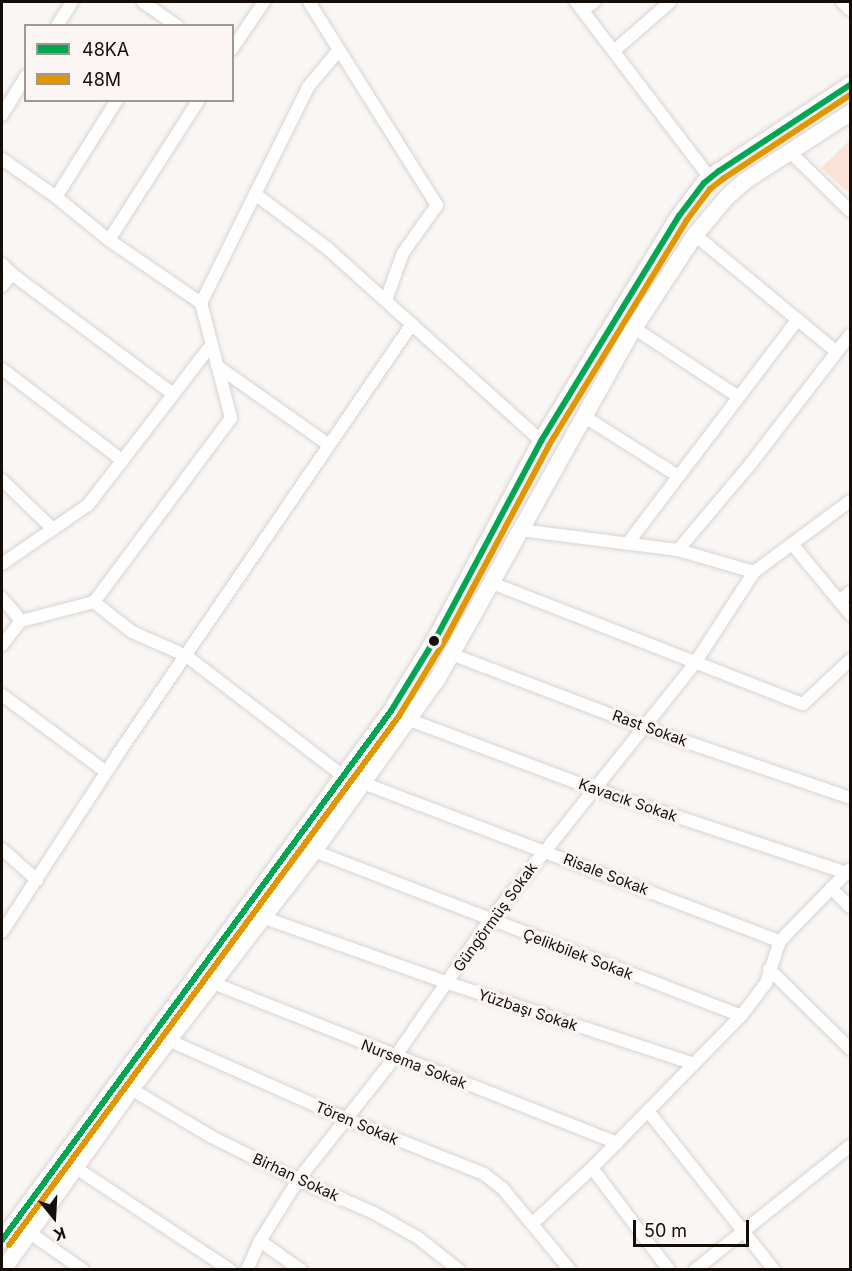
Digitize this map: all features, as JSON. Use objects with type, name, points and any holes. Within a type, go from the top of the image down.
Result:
[{"type":"main road","points":[[2,1240],[391,711],[437,636],[541,441],[679,216],[710,178],[850,85]]},
{"type":"main road","points":[[3,1269],[131,1089],[314,851],[410,720],[452,654],[634,328],[695,235],[720,204],[745,181],[850,113]]},
{"type":"street","points":[[58,24],[72,2]]},
{"type":"street","points":[[143,2],[170,23]]},
{"type":"street","points":[[234,46],[264,2]]},
{"type":"street","points":[[309,2],[437,205],[403,253],[386,300]]},
{"type":"street","points":[[594,2],[580,6],[710,178]]},
{"type":"street","points":[[615,50],[670,2]]},
{"type":"street","points":[[842,2],[850,10]]},
{"type":"street","points":[[201,303],[308,87],[339,50]]},
{"type":"street","points":[[2,115],[24,79]]},
{"type":"street","points":[[56,197],[116,102]]},
{"type":"street","points":[[109,240],[198,102]]},
{"type":"street","points":[[790,152],[850,211]]},
{"type":"street","points":[[2,159],[56,197],[109,240],[201,303],[231,418],[94,602],[21,621],[2,645]]},
{"type":"street","points":[[255,194],[327,248],[541,441]]},
{"type":"street","points":[[695,235],[837,352]]},
{"type":"street","points":[[2,264],[12,274],[173,394]]},
{"type":"street","points":[[2,286],[12,274]]},
{"type":"street","points":[[628,543],[737,396],[798,319]]},
{"type":"street","points":[[2,932],[106,772],[412,324]]},
{"type":"street","points":[[634,328],[737,396]]},
{"type":"street","points":[[678,550],[749,466],[850,337]]},
{"type":"street","points":[[2,564],[88,505],[212,344]]},
{"type":"street","points":[[218,366],[329,445]]},
{"type":"street","points":[[2,369],[122,460]]},
{"type":"street","points":[[585,417],[678,476]]},
{"type":"street","points":[[2,480],[53,529]]},
{"type":"street","points":[[520,530],[678,550],[754,572],[850,501]]},
{"type":"street","points":[[792,544],[850,614]]},
{"type":"street","name":"Güngörmüş Sokak","points":[[247,1269],[260,1242],[298,1180],[395,1057],[490,920],[695,663],[754,572]]},
{"type":"street","points":[[492,583],[803,704],[850,660]]},
{"type":"street","points":[[840,601],[850,592]]},
{"type":"street","points":[[2,598],[21,621]]},
{"type":"street","points":[[94,602],[132,632],[185,655],[342,775]]},
{"type":"street","name":"Rast Sokak","points":[[452,654],[644,727],[850,798]]},
{"type":"street","points":[[2,695],[106,772]]},
{"type":"street","name":"Kavacık Sokak","points":[[410,720],[594,789],[849,871]]},
{"type":"street","name":"Risale Sokak","points":[[363,783],[780,940]]},
{"type":"street","points":[[2,849],[37,880]]},
{"type":"street","name":"Çelikbilek Sokak","points":[[314,851],[741,1016]]},
{"type":"street","points":[[533,1223],[592,1168],[741,1016],[760,994],[780,940],[849,871]]},
{"type":"street","points":[[831,888],[850,908]]},
{"type":"street","name":"Yüzbaşı Sokak","points":[[262,917],[448,983],[693,1064]]},
{"type":"street","points":[[769,969],[850,1050]]},
{"type":"street","name":"Nursema Sokak","points":[[213,983],[616,1143]]},
{"type":"street","name":"Tören Sokak","points":[[168,1040],[346,1119],[484,1174],[503,1189],[570,1269]]},
{"type":"street","name":"Birhan Sokak","points":[[131,1089],[191,1126],[298,1180],[382,1217],[417,1237],[459,1269]]},
{"type":"street","points":[[648,1111],[774,1269]]},
{"type":"street","points":[[695,1269],[850,1146]]},
{"type":"street","points":[[76,1168],[230,1269]]},
{"type":"street","points":[[592,1168],[669,1269]]},
{"type":"street","points":[[30,1233],[83,1269]]},
{"type":"street","points":[[260,1242],[301,1269]]},
{"type":"shaded area","points":[[850,140],[850,194],[821,168]]},
{"type":"transit line","name":"48KA","points":[[2,1240],[391,711],[437,636],[541,441],[679,216],[704,183],[719,171],[850,85]]},
{"type":"transit line","name":"48M","points":[[9,1245],[399,716],[445,640],[549,445],[686,221],[710,189],[724,178],[850,95]]}]
